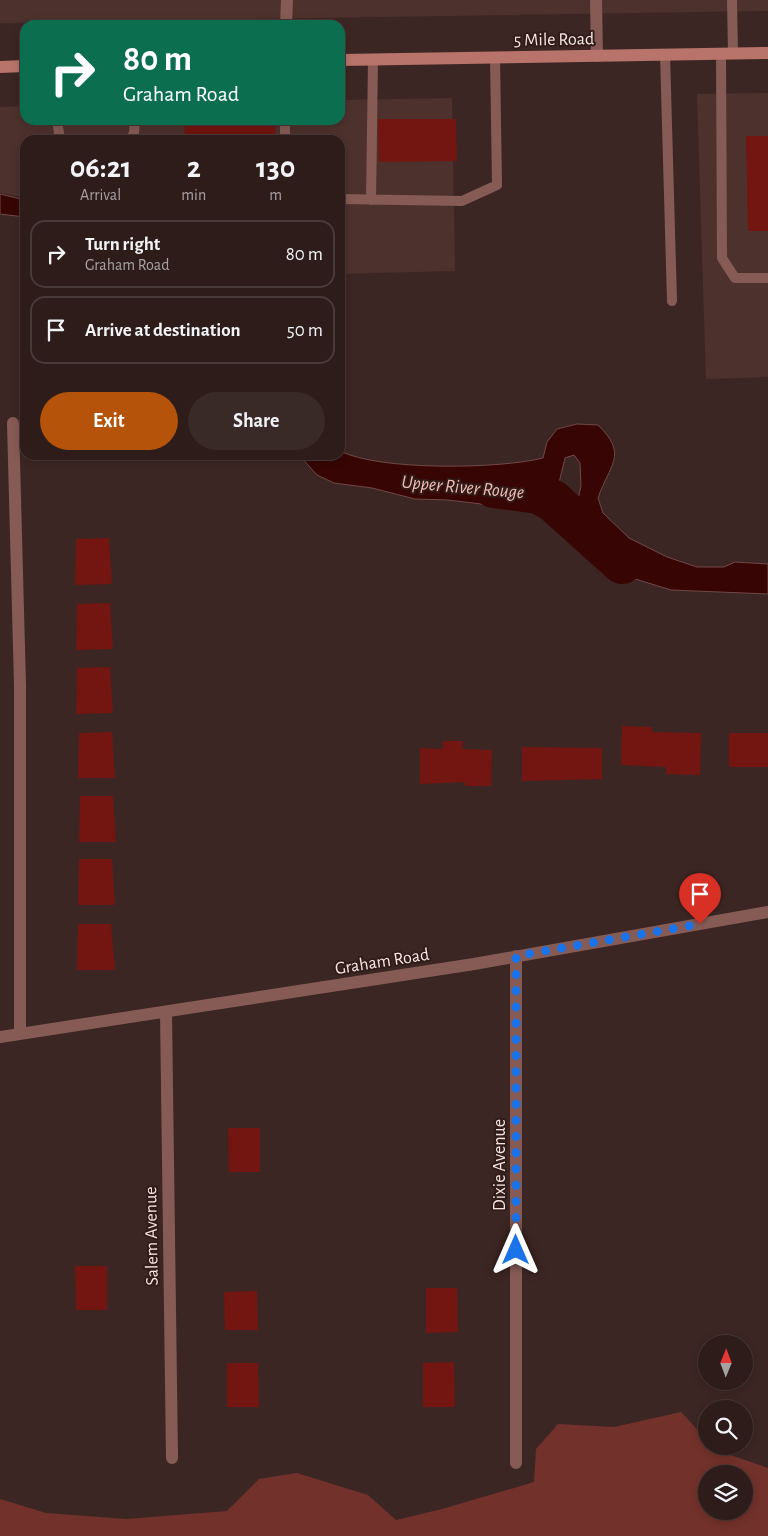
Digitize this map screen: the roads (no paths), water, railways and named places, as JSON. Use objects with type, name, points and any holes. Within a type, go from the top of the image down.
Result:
[{"type":"main road","name":"5 Mile Road","points":[[345,60],[768,53]]},
{"type":"main road","points":[[0,67],[20,66]]},
{"type":"street","points":[[286,20],[287,0]]},
{"type":"street","points":[[596,0],[597,56]]},
{"type":"street","points":[[13,423],[20,685],[20,1034]]},
{"type":"street","name":"Graham Road","points":[[0,1038],[516,956],[768,912]]},
{"type":"street","name":"Dixie Avenue","points":[[516,956],[516,1463]]},
{"type":"street","name":"Salem Avenue","points":[[166,1013],[172,1458]]},
{"type":"lane","points":[[732,0],[727,53],[722,258],[735,278],[768,278]]},
{"type":"lane","points":[[665,54],[672,301]]},
{"type":"lane","points":[[345,199],[462,201],[498,185],[495,57]]},
{"type":"lane","points":[[371,200],[373,60]]},
{"type":"water","points":[[0,194],[20,199],[20,216],[0,214]]},
{"type":"water","points":[[577,424],[598,425],[613,444],[614,460],[598,498],[603,513],[629,538],[667,557],[697,567],[724,567],[735,562],[768,564],[768,594],[671,590],[632,578],[598,561],[579,533],[576,508],[581,486],[580,463],[574,455],[565,458],[557,491],[547,505],[534,508],[415,499],[372,488],[334,483],[317,475],[304,460],[345,460],[345,453],[382,462],[410,465],[470,466],[523,462],[543,458],[547,442],[557,429]]},
{"type":"waterway","name":"Upper River Rouge","points":[[494,487],[539,493],[553,501],[622,563]]}]
